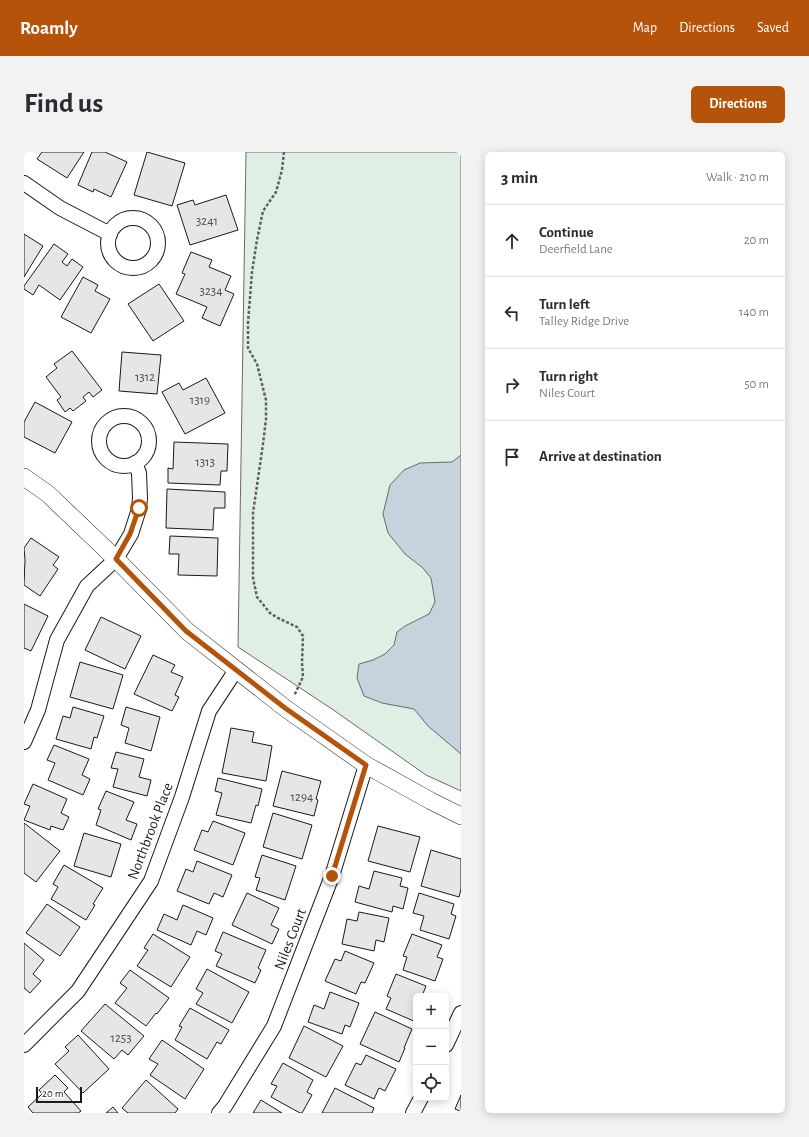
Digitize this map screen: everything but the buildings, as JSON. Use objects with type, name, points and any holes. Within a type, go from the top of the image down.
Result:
[{"type":"street","points":[[24,183],[60,208],[110,234]]},
{"type":"street","points":[[24,742],[38,710],[57,640],[87,586],[116,559],[130,534],[139,508],[140,498],[139,473],[135,463]]},
{"type":"street","points":[[24,476],[48,494],[116,559],[186,631],[236,670],[285,708],[366,765],[461,816]]},
{"type":"street","name":"Northbrook Place","points":[[24,1045],[78,991],[151,881],[182,797],[209,711],[236,670]]},
{"type":"street","name":"Niles Court","points":[[219,1113],[225,1106],[274,1026],[332,876],[366,765]]},
{"type":"street","points":[[449,1039],[461,1013]]},
{"type":"street","points":[[414,1113],[420,1101]]},
{"type":"path","points":[[284,152],[282,170],[276,192],[263,211],[257,240],[252,272],[248,323],[248,348],[257,364],[266,400],[266,419],[253,513],[253,578],[257,597],[270,613],[297,627],[303,636],[303,677],[296,694],[285,708]]},
{"type":"green space","points":[[246,152],[461,152],[461,791],[426,775],[332,709],[238,647]]},
{"type":"shaded area","points":[[461,455],[461,754],[428,726],[414,709],[382,703],[364,696],[357,678],[359,664],[373,660],[385,654],[394,645],[397,632],[405,626],[429,614],[435,602],[431,578],[423,568],[405,554],[388,533],[383,514],[390,485],[404,470],[420,463],[452,462]]},
{"type":"route","points":[[139,508],[135,523],[116,559],[186,631],[285,708],[366,765],[332,876]]}]
